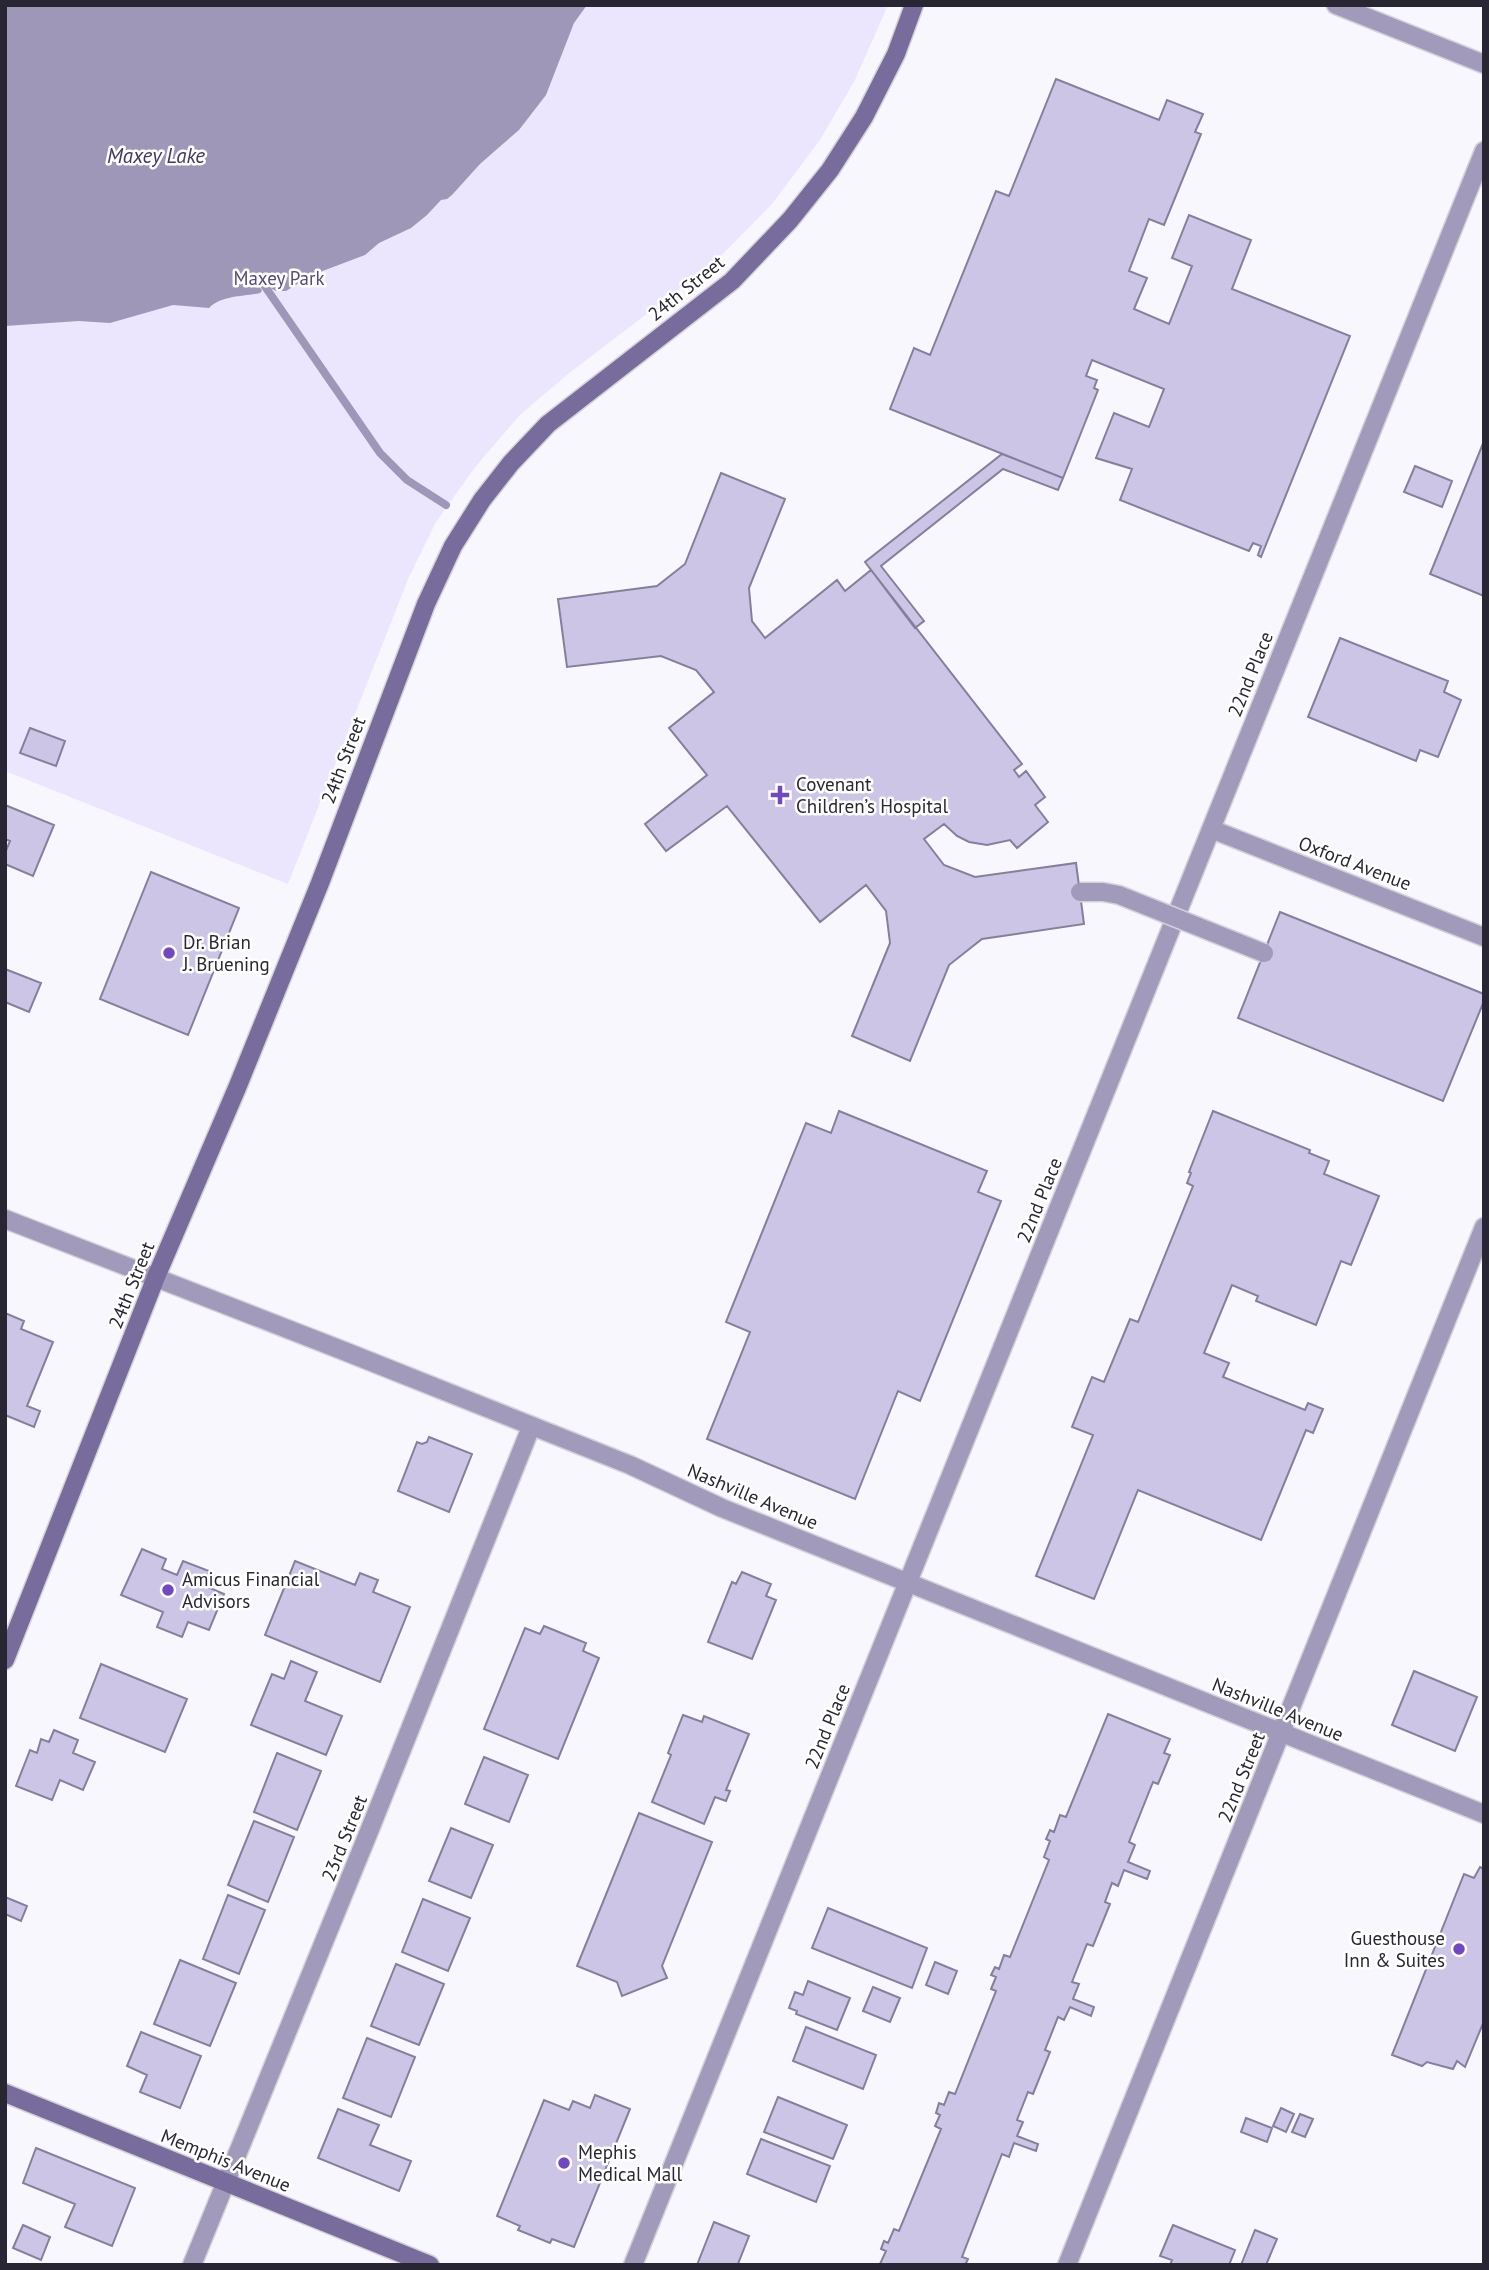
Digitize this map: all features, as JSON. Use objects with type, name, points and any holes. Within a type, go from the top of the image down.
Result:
[{"type":"street","name":"24th Street","points":[[5,1660],[156,1277],[320,883],[426,604],[453,547],[482,500],[511,463],[548,424],[732,281],[790,220],[830,170],[864,117],[896,54],[915,5]]},
{"type":"street","points":[[1336,5],[1484,64]]},
{"type":"street","name":"22nd Place","points":[[633,2265],[1484,151]]},
{"type":"street","name":"Oxford Avenue","points":[[1211,829],[1484,937]]},
{"type":"street","points":[[1080,892],[1119,895],[1264,953]]},
{"type":"street","name":"Nashville Avenue","points":[[5,1219],[630,1465],[722,1508],[1484,1814]]},
{"type":"street","name":"22nd Street","points":[[1067,2265],[1484,1227]]},
{"type":"street","name":"23rd Street","points":[[192,2265],[531,1427]]},
{"type":"street","name":"Memphis Avenue","points":[[5,2094],[430,2265]]},
{"type":"green space","name":"Maxey Park","points":[[5,5],[888,5],[855,80],[820,140],[772,204],[716,261],[568,374],[520,415],[476,466],[436,522],[409,577],[288,884],[5,771]]},
{"type":"water","name":"Maxey Lake","points":[[5,5],[587,5],[574,23],[546,95],[519,130],[480,164],[452,195],[441,200],[411,228],[379,243],[365,255],[312,275],[286,291],[276,291],[257,281],[262,291],[260,293],[226,299],[209,308],[173,305],[110,323],[79,321],[5,326]]},
{"type":"building","points":[[1056,79],[1159,120],[1167,100],[1203,114],[1195,132],[1201,134],[1164,225],[1149,219],[1129,271],[1147,278],[1134,309],[1169,324],[1192,266],[1172,258],[1189,215],[1251,240],[1232,289],[1350,336],[1261,557],[1258,555],[1261,546],[1253,543],[1249,551],[1120,500],[1132,469],[1096,458],[1114,413],[1149,427],[1164,389],[1092,360],[1086,376],[1097,380],[1094,388],[1098,390],[1063,478],[890,409],[914,348],[930,355],[996,191],[1009,196]]},
{"type":"building","points":[[1484,441],[1484,596],[1430,574]]},
{"type":"building","points":[[1002,454],[1063,478],[1058,490],[1003,469],[881,566],[924,621],[915,628],[865,562]]},
{"type":"building","points":[[1415,466],[1452,481],[1442,507],[1404,492]]},
{"type":"building","points":[[721,473],[785,499],[749,588],[752,621],[765,638],[837,580],[845,591],[871,570],[1022,764],[1014,770],[1019,777],[1026,771],[1045,797],[1035,805],[1048,822],[1017,848],[1010,840],[987,845],[969,842],[957,836],[944,824],[924,839],[944,865],[975,877],[1076,863],[1084,924],[982,939],[949,965],[910,1061],[852,1036],[890,943],[886,911],[866,885],[820,922],[727,806],[666,851],[645,824],[707,775],[669,728],[714,692],[696,670],[661,656],[567,667],[558,599],[657,586],[685,564]]},
{"type":"building","points":[[1340,638],[1448,681],[1444,692],[1461,700],[1438,757],[1420,750],[1416,761],[1308,717]]},
{"type":"building","points":[[30,728],[65,741],[56,766],[20,753]]},
{"type":"building","points":[[5,805],[54,825],[33,876],[5,864],[5,853],[10,841],[5,839]]},
{"type":"building","name":"Dr. Brian J. Bruening","points":[[151,872],[239,908],[188,1035],[100,999]]},
{"type":"building","points":[[1280,912],[1484,994],[1484,1001],[1443,1101],[1238,1018]]},
{"type":"building","points":[[5,969],[41,983],[29,1012],[5,1002]]},
{"type":"building","points":[[839,1111],[987,1171],[978,1192],[1001,1201],[920,1401],[898,1391],[855,1499],[707,1439],[750,1332],[726,1322],[806,1123],[831,1133]]},
{"type":"building","points":[[1213,1111],[1310,1150],[1309,1153],[1329,1161],[1324,1174],[1379,1196],[1351,1265],[1341,1261],[1316,1325],[1256,1301],[1258,1296],[1232,1285],[1204,1353],[1229,1363],[1223,1377],[1305,1410],[1308,1403],[1323,1409],[1313,1433],[1306,1430],[1261,1540],[1138,1490],[1094,1599],[1036,1576],[1093,1435],[1072,1427],[1092,1377],[1104,1382],[1130,1319],[1138,1322],[1193,1186],[1187,1183],[1191,1173],[1189,1172]]},
{"type":"building","points":[[5,1313],[24,1321],[21,1329],[53,1342],[27,1406],[40,1411],[34,1427],[5,1415]]},
{"type":"building","points":[[429,1437],[472,1454],[449,1512],[398,1491],[417,1442],[427,1442]]},
{"type":"building","name":"Amicus Financial Advisors","points":[[142,1549],[166,1559],[162,1569],[177,1575],[183,1561],[209,1571],[203,1585],[224,1594],[209,1630],[188,1622],[182,1637],[157,1627],[163,1612],[121,1595]]},
{"type":"building","points":[[295,1561],[355,1585],[360,1573],[378,1580],[373,1592],[410,1607],[380,1682],[265,1635]]},
{"type":"building","points":[[742,1572],[771,1584],[766,1596],[776,1600],[752,1659],[708,1642],[732,1582],[736,1584]]},
{"type":"building","points":[[544,1626],[586,1643],[583,1651],[599,1658],[558,1759],[484,1729],[525,1628],[540,1634]]},
{"type":"building","points":[[291,1661],[317,1672],[305,1701],[342,1716],[326,1755],[251,1725],[272,1674],[284,1679]]},
{"type":"building","points":[[101,1664],[187,1699],[165,1752],[80,1718]]},
{"type":"building","points":[[1414,1671],[1477,1697],[1455,1751],[1392,1725]]},
{"type":"building","points":[[1108,1714],[1170,1739],[1164,1753],[1170,1755],[1158,1784],[1153,1782],[1129,1842],[1135,1845],[1128,1862],[1150,1871],[1147,1879],[1124,1870],[1118,1886],[1112,1883],[1105,1902],[1110,1904],[1093,1946],[1087,1944],[1072,1982],[1079,1984],[1073,1999],[1094,2007],[1091,2016],[1070,2007],[1064,2020],[1058,2017],[1045,2050],[1050,2052],[1033,2094],[1028,2092],[1017,2120],[1023,2122],[1017,2136],[1038,2144],[1036,2151],[1014,2143],[1009,2157],[1002,2154],[962,2257],[968,2259],[965,2265],[880,2264],[886,2251],[881,2249],[884,2241],[888,2243],[894,2229],[899,2231],[941,2129],[935,2126],[940,2115],[936,2113],[939,2103],[944,2105],[949,2092],[955,2094],[996,1991],[991,1989],[996,1977],[991,1975],[995,1967],[999,1969],[1004,1955],[1010,1957],[1049,1860],[1044,1857],[1050,1841],[1046,1839],[1050,1830],[1054,1832],[1060,1815],[1066,1817]]},
{"type":"building","points":[[683,1715],[702,1722],[704,1716],[749,1734],[726,1790],[730,1791],[726,1801],[715,1797],[704,1824],[652,1802],[671,1755],[668,1753]]},
{"type":"building","points":[[54,1730],[78,1740],[73,1753],[95,1762],[83,1790],[60,1780],[52,1800],[16,1786],[30,1750],[37,1753],[41,1739],[49,1742]]},
{"type":"building","points":[[277,1753],[321,1771],[297,1830],[254,1812]]},
{"type":"building","points":[[484,1757],[528,1775],[509,1822],[465,1804]]},
{"type":"building","points":[[639,1813],[712,1842],[662,1966],[667,1978],[622,1996],[617,1982],[577,1966]]},
{"type":"building","points":[[254,1821],[294,1837],[268,1902],[228,1885]]},
{"type":"building","points":[[451,1828],[493,1845],[471,1898],[429,1881]]},
{"type":"building","name":"Guesthouse Inn & Suites","points":[[1480,1867],[1484,1869],[1484,2021],[1465,2067],[1457,2061],[1453,2069],[1427,2062],[1422,2066],[1392,2055],[1464,1874],[1474,1878]]},
{"type":"building","points":[[228,1895],[265,1910],[239,1974],[203,1959]]},
{"type":"building","points":[[5,1897],[27,1906],[21,1921],[5,1914]]},
{"type":"building","points":[[423,1899],[470,1918],[448,1971],[402,1952]]},
{"type":"building","points":[[828,1908],[927,1948],[912,1988],[812,1948]]},
{"type":"building","points":[[180,1960],[236,1983],[210,2046],[154,2024]]},
{"type":"building","points":[[935,1962],[957,1971],[948,1994],[926,1985]]},
{"type":"building","points":[[396,1964],[444,1984],[419,2045],[371,2026]]},
{"type":"building","points":[[808,1981],[850,1998],[837,2030],[796,2014],[797,2011],[789,2008],[795,1992],[803,1995]]},
{"type":"building","points":[[873,1987],[900,1998],[890,2022],[863,2011]]},
{"type":"building","points":[[806,2027],[876,2055],[863,2089],[793,2061]]},
{"type":"building","points":[[141,2032],[201,2056],[180,2108],[140,2092],[147,2075],[127,2066]]},
{"type":"building","points":[[367,2038],[415,2057],[391,2117],[343,2098]]},
{"type":"building","name":"Mephis Medical Mall","points":[[595,2095],[630,2109],[574,2247],[552,2239],[550,2243],[518,2230],[520,2226],[497,2216],[544,2100],[569,2110],[573,2101],[590,2108]]},
{"type":"building","points":[[778,2097],[847,2125],[833,2159],[764,2132]]},
{"type":"building","points":[[1281,2108],[1294,2114],[1286,2132],[1273,2126]]},
{"type":"building","points":[[338,2109],[379,2125],[370,2145],[411,2161],[399,2191],[318,2158]]},
{"type":"building","points":[[1300,2114],[1313,2119],[1305,2137],[1292,2132]]},
{"type":"building","points":[[1246,2118],[1272,2128],[1267,2142],[1241,2132]]},
{"type":"building","points":[[761,2139],[830,2166],[816,2202],[747,2174]]},
{"type":"building","points":[[36,2148],[135,2188],[112,2246],[65,2227],[75,2204],[23,2183]]},
{"type":"building","points":[[714,2222],[749,2236],[738,2264],[741,2265],[697,2265]]},
{"type":"building","points":[[23,2225],[50,2237],[41,2260],[13,2248]]},
{"type":"building","points":[[1173,2225],[1235,2250],[1229,2265],[1170,2265],[1172,2260],[1160,2256]]},
{"type":"building","points":[[1255,2230],[1277,2239],[1266,2265],[1241,2265]]},
{"type":"waterway","points":[[264,285],[380,453],[407,480],[446,505]]},
{"type":"place","name":"Covenant Children’s Hospital","points":[[780,795]]},
{"type":"place","name":"Dr. Brian J. Bruening","points":[[169,953]]},
{"type":"place","name":"Amicus Financial Advisors","points":[[168,1590]]},
{"type":"place","name":"Guesthouse Inn & Suites","points":[[1459,1949]]},
{"type":"place","name":"Mephis Medical Mall","points":[[564,2163]]}]
